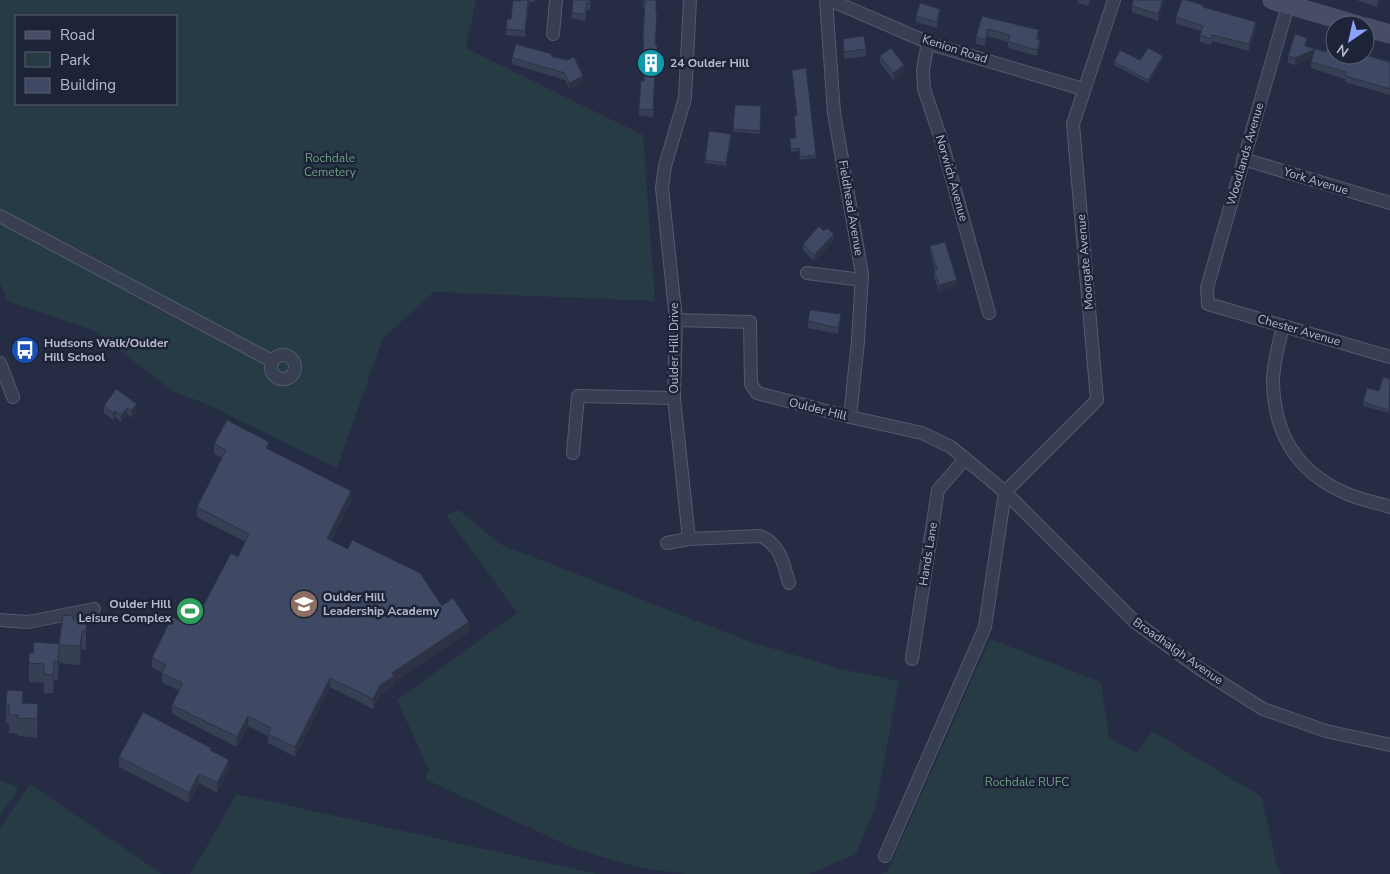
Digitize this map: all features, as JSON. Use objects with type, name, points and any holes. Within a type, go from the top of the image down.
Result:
[{"type":"main road","points":[[1280,2],[1325,15]]},
{"type":"main road","points":[[1375,29],[1390,32]]},
{"type":"street","points":[[553,34],[556,0]]},
{"type":"street","name":"Oulder Hill Drive","points":[[689,540],[674,398],[676,320],[662,188],[665,166],[685,98],[690,0]]},
{"type":"street","name":"Fieldhead Avenue","points":[[826,0],[834,113],[862,274],[858,341],[850,417]]},
{"type":"street","name":"Kenion Road","points":[[830,0],[928,42],[1084,89]]},
{"type":"street","name":"Moorgate Avenue","points":[[1005,492],[1097,400],[1073,124],[1114,0]]},
{"type":"street","name":"Woodlands Avenue","points":[[1208,304],[1207,288],[1243,159],[1280,2]]},
{"type":"street","name":"Norwich Avenue","points":[[928,42],[923,70],[924,89],[942,139],[989,313]]},
{"type":"street","name":"York Avenue","points":[[1243,159],[1390,203]]},
{"type":"street","points":[[0,216],[272,361]]},
{"type":"street","points":[[807,273],[862,280]]},
{"type":"street","name":"Chester Avenue","points":[[1208,304],[1390,357]]},
{"type":"street","name":"Oulder Hill","points":[[676,320],[750,322],[751,384],[757,393],[922,433],[951,447],[1005,492]]},
{"type":"street","points":[[1283,326],[1273,382],[1276,412],[1284,438],[1300,462],[1318,478],[1343,492],[1390,507]]},
{"type":"street","points":[[0,363],[13,397]]},
{"type":"street","points":[[573,453],[578,396],[674,398]]},
{"type":"street","name":"Hands Lane","points":[[912,659],[938,490],[965,460]]},
{"type":"street","points":[[885,856],[985,627],[1005,492]]},
{"type":"street","name":"Broadhalgh Avenue","points":[[1005,492],[1135,622],[1200,669],[1263,708],[1326,731],[1390,745]]},
{"type":"street","points":[[668,543],[760,536],[768,539],[777,549],[789,583]]},
{"type":"street","points":[[0,620],[28,622],[94,609]]},
{"type":"green space","name":"Rochdale Cemetery","points":[[0,0],[476,0],[466,48],[643,135],[655,301],[434,292],[383,338],[337,468],[204,403],[172,391],[95,331],[7,301],[0,284]]},
{"type":"green space","points":[[459,510],[500,544],[748,641],[841,669],[899,681],[876,806],[856,854],[809,874],[685,874],[637,867],[575,849],[425,779],[429,770],[397,700],[517,613],[446,515]]},
{"type":"green space","name":"Rochdale RUFC","points":[[990,639],[1101,682],[1109,737],[1136,753],[1152,731],[1262,797],[1277,868],[1281,874],[881,874],[887,872]]},
{"type":"green space","points":[[0,780],[19,788],[0,816]]},
{"type":"green space","points":[[30,784],[162,874],[0,874],[0,828]]},
{"type":"green space","points":[[237,794],[597,874],[190,874]]},
{"type":"building","points":[[513,0],[528,0],[525,31],[506,29],[507,19],[511,19]]},
{"type":"building","points":[[573,0],[590,0],[590,3],[587,3],[585,14],[572,13]]},
{"type":"building","points":[[644,0],[656,0],[655,45],[657,45],[657,69],[655,69],[653,110],[639,109],[641,81],[644,81]]},
{"type":"building","points":[[1133,0],[1163,0],[1158,14],[1132,6]]},
{"type":"building","points":[[1182,0],[1256,22],[1249,44],[1212,35],[1211,39],[1200,35],[1203,26],[1176,17]]},
{"type":"building","points":[[920,3],[940,9],[937,22],[916,16]]},
{"type":"building","points":[[982,16],[1039,30],[1036,39],[1040,40],[1037,50],[1008,42],[1010,35],[988,29],[985,40],[976,37]]},
{"type":"building","points":[[1295,34],[1307,38],[1305,46],[1325,52],[1325,65],[1375,65],[1375,58],[1390,62],[1390,89],[1345,76],[1346,72],[1311,62],[1315,49],[1295,58],[1288,56]]},
{"type":"building","points":[[864,36],[866,49],[844,52],[843,39]]},
{"type":"building","points":[[516,44],[567,60],[574,57],[583,76],[569,83],[565,73],[512,58]]},
{"type":"building","points":[[891,48],[904,65],[893,73],[880,56]]},
{"type":"building","points":[[1148,48],[1163,56],[1148,80],[1114,62],[1120,50],[1140,60]]},
{"type":"building","points":[[806,68],[816,155],[800,157],[799,148],[791,149],[790,138],[796,138],[794,116],[797,115],[792,70]]},
{"type":"building","points":[[735,105],[761,106],[760,131],[733,129]]},
{"type":"building","points":[[709,131],[731,134],[726,163],[705,160]]},
{"type":"building","points":[[819,226],[824,231],[827,228],[834,234],[814,255],[803,244]]},
{"type":"building","points":[[945,242],[957,280],[939,285],[934,271],[937,270],[930,246]]},
{"type":"building","points":[[810,310],[841,314],[838,328],[808,321]]},
{"type":"building","points":[[1383,377],[1390,379],[1389,410],[1363,402],[1367,388],[1379,391]]},
{"type":"building","points":[[116,389],[137,404],[131,411],[127,408],[121,415],[115,411],[113,413],[104,406]]},
{"type":"building","points":[[227,420],[269,442],[266,448],[351,491],[327,539],[348,549],[352,540],[420,573],[442,606],[453,598],[469,622],[392,673],[394,676],[380,685],[373,699],[330,678],[295,747],[268,734],[271,728],[248,716],[237,737],[172,705],[183,683],[162,673],[166,665],[152,658],[172,617],[187,624],[196,605],[202,608],[231,553],[238,557],[249,534],[197,507],[226,450],[214,444]]},
{"type":"building","points":[[63,615],[73,616],[73,620],[86,621],[86,631],[82,631],[80,646],[59,645],[58,662],[54,661],[53,675],[44,674],[44,664],[29,663],[29,653],[33,653],[34,642],[59,644]]},
{"type":"building","points":[[7,690],[23,691],[22,703],[38,704],[37,719],[18,718],[18,715],[9,715],[9,705],[6,704]]},
{"type":"building","points":[[143,712],[211,748],[210,750],[229,760],[217,783],[199,774],[189,793],[119,757]]},
{"type":"place","name":"24 Oulder Hill","points":[[651,63]]},
{"type":"place","name":"Hudsons Walk/Oulder Hill School","points":[[25,350]]},
{"type":"place","name":"Oulder Hill Leadership Academy","points":[[304,604]]},
{"type":"place","name":"Oulder Hill Leisure Complex","points":[[190,611]]}]
